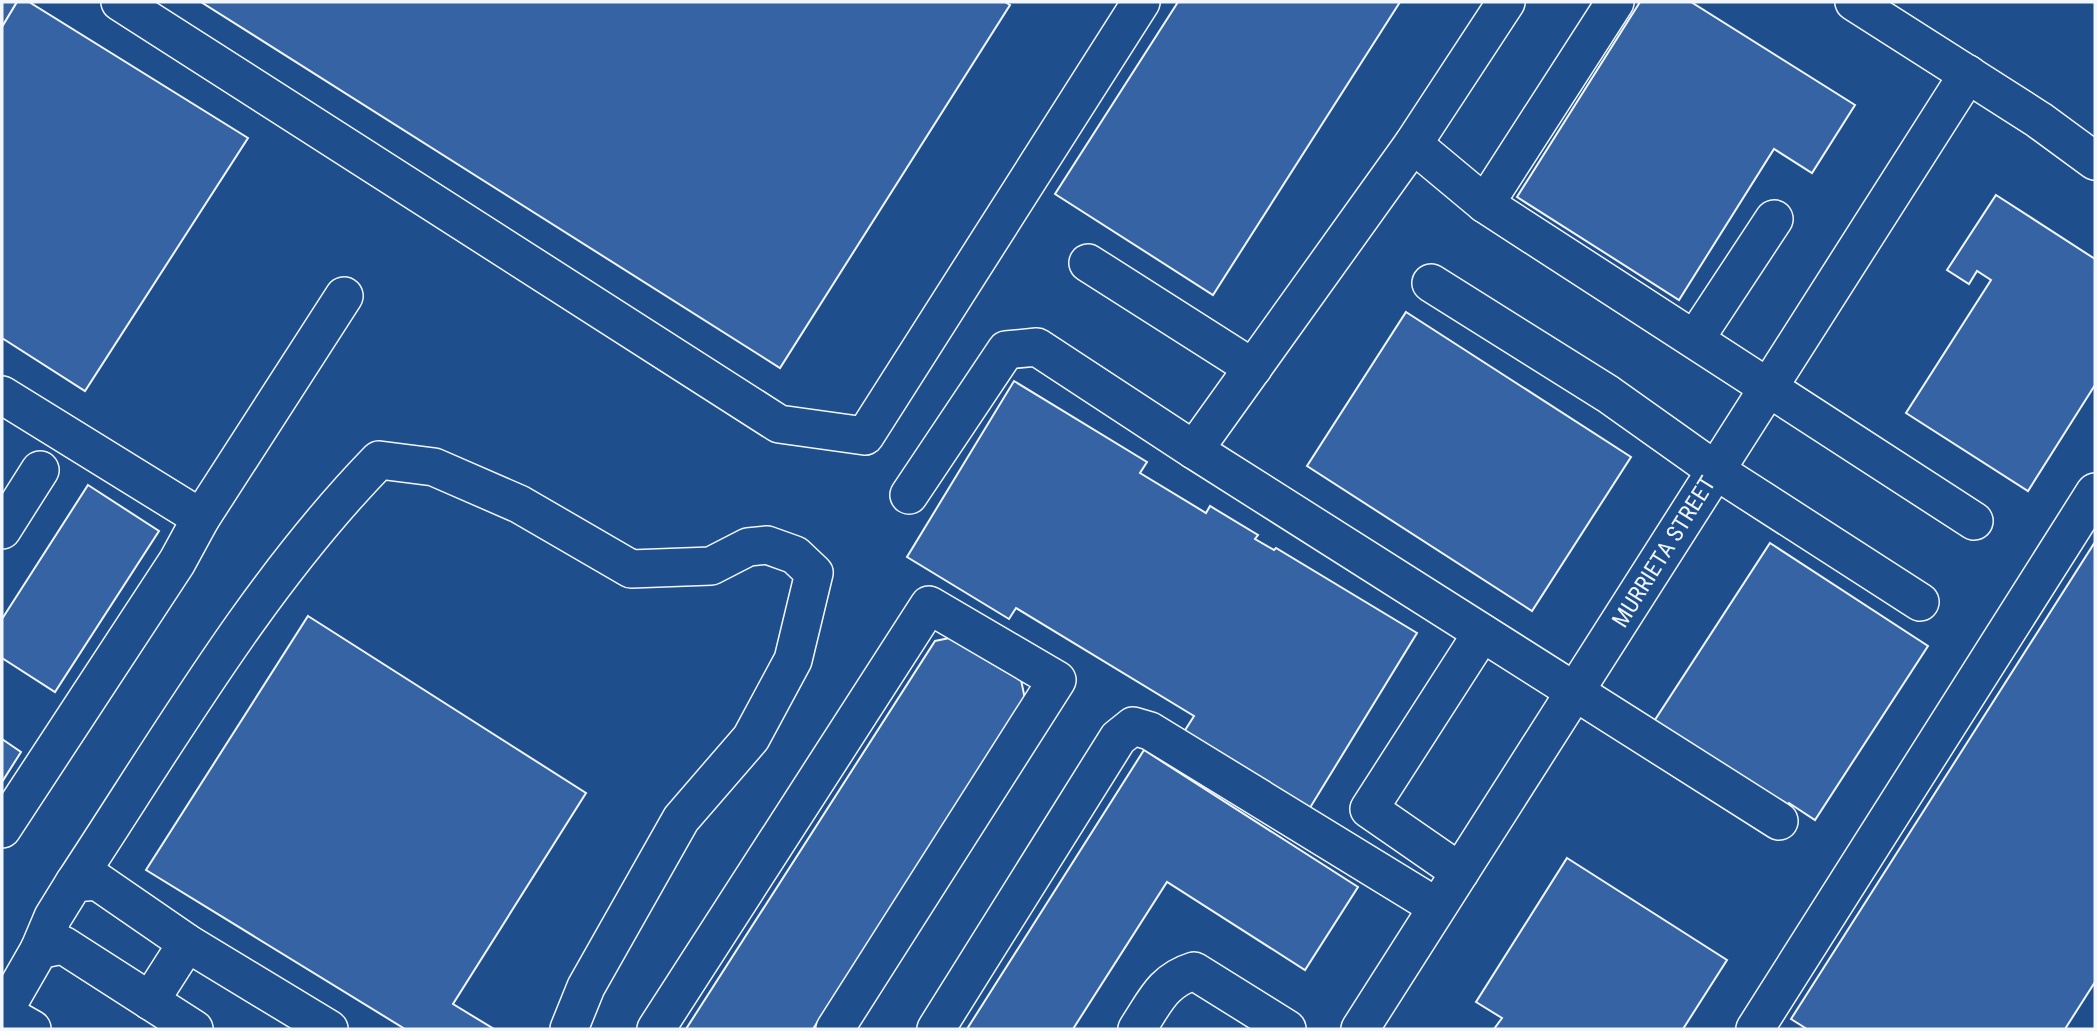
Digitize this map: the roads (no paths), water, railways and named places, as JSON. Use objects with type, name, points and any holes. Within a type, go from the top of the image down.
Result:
[{"type":"street","points":[[120,2],[779,424],[865,436],[1141,2]]},
{"type":"street","points":[[1194,450],[1413,144],[1506,2]]},
{"type":"street","points":[[1485,204],[1615,2]]},
{"type":"street","points":[[1854,2],[1968,74],[2095,161]]},
{"type":"street","name":"MURRIETA STREET","points":[[1360,1029],[1968,74]]},
{"type":"street","points":[[1413,144],[1485,204],[1974,521]]},
{"type":"street","points":[[1695,339],[1773,219]]},
{"type":"street","points":[[1087,263],[1253,368]]},
{"type":"street","points":[[1431,283],[1608,394],[1716,470],[1920,602]]},
{"type":"street","points":[[2,829],[177,562],[201,518],[344,296]]},
{"type":"street","points":[[909,495],[1006,350],[1037,347],[1194,450],[1779,821]]},
{"type":"street","points":[[2,395],[201,518]]},
{"type":"street","points":[[12,1018],[53,917],[231,644],[334,506],[379,460],[434,467],[519,504],[631,569],[711,566],[748,547],[767,544],[795,555],[814,573],[793,660],[751,738],[681,819],[586,987],[569,1029]]},
{"type":"street","points":[[2,530],[40,470]]},
{"type":"street","points":[[1755,1029],[2095,492]]},
{"type":"street","points":[[656,1029],[929,605],[1057,680],[835,1029]]},
{"type":"street","points":[[1460,873],[1369,809],[1482,633]]},
{"type":"street","points":[[936,1029],[1118,738],[1133,726],[1150,731],[1437,907]]},
{"type":"street","points":[[74,883],[97,881],[187,943],[329,1029]]},
{"type":"street","points":[[150,1001],[187,943]]},
{"type":"street","points":[[38,950],[63,945],[194,1029]]},
{"type":"street","points":[[1137,1029],[1166,984],[1175,977],[1194,971],[1287,1029]]}]
